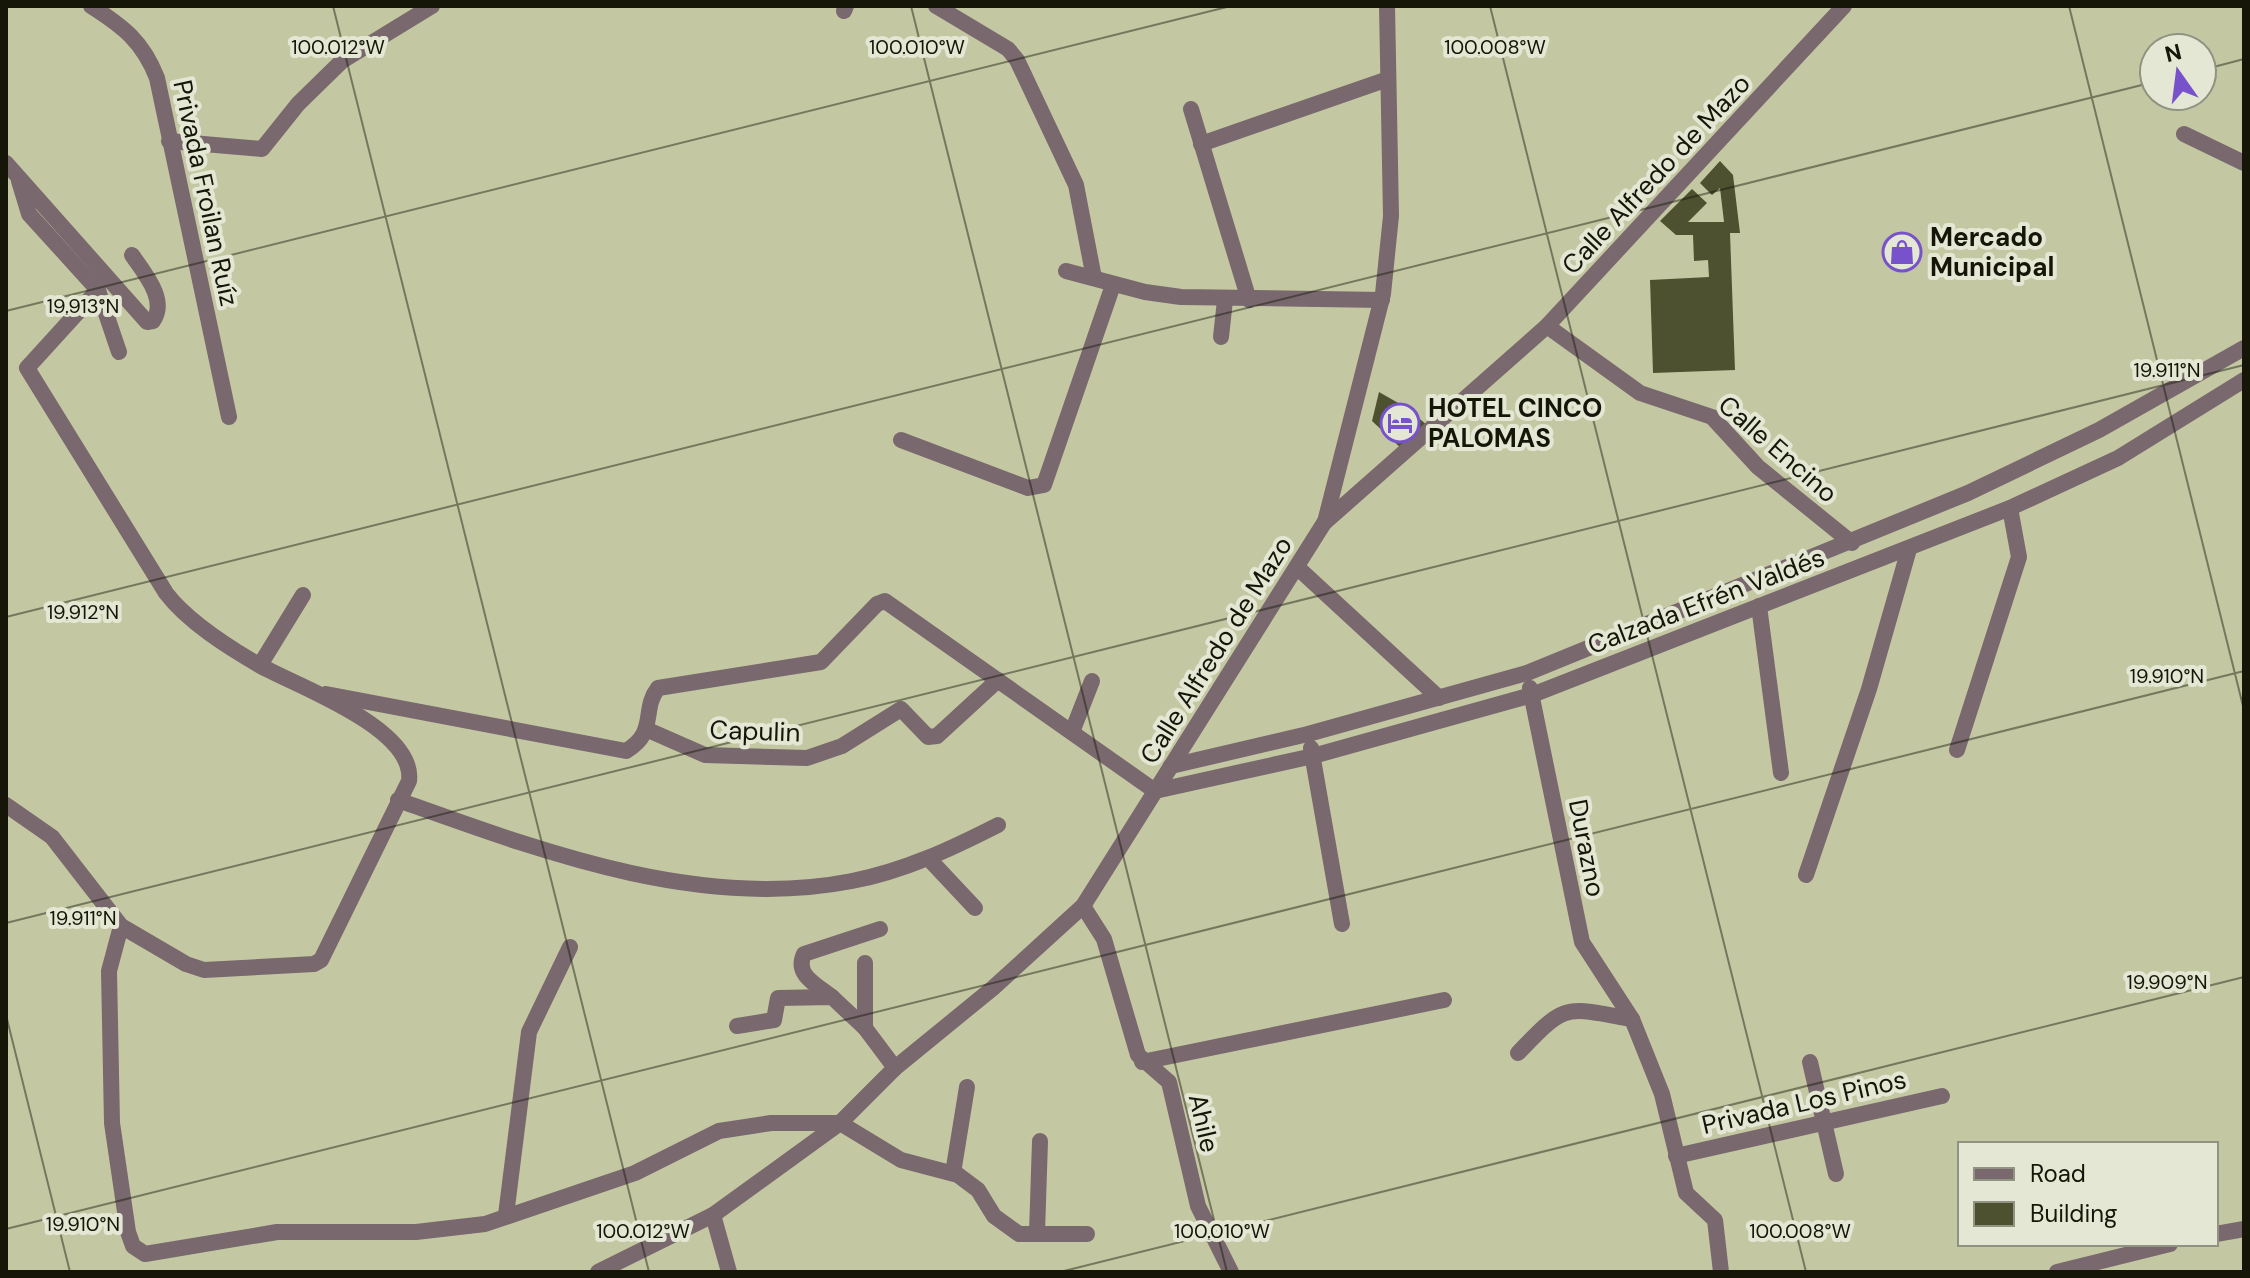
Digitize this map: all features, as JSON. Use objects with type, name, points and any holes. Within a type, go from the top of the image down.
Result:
[{"type":"street","name":"Privada Froilan Ruíz","points":[[91,6],[126,28],[142,44],[157,78],[229,417]]},
{"type":"street","points":[[169,141],[262,149],[298,104],[342,61],[432,6]]},
{"type":"street","points":[[936,6],[1008,49],[1017,60],[1076,185],[1094,278]]},
{"type":"street","points":[[1324,523],[1382,300],[1391,216],[1387,6]]},
{"type":"street","name":"Calle Alfredo de Mazo","points":[[598,1272],[713,1215],[840,1123],[895,1068],[993,988],[1083,906],[1324,523],[1547,326],[1844,6]]},
{"type":"street","points":[[1201,144],[1388,79]]},
{"type":"street","points":[[1191,109],[1249,300]]},
{"type":"street","points":[[2184,134],[2244,163]]},
{"type":"street","points":[[12,169],[147,322],[153,321],[156,316],[156,295],[132,255]]},
{"type":"street","points":[[12,169],[29,214],[98,290],[119,352]]},
{"type":"street","points":[[1066,271],[1113,285],[1181,297],[1382,300]]},
{"type":"street","points":[[901,440],[1028,488],[1044,485],[1113,285]]},
{"type":"street","points":[[6,805],[52,837],[121,926],[200,969],[319,963],[410,775],[398,748],[325,694],[260,665],[174,603],[27,371],[30,362],[98,290]]},
{"type":"street","points":[[1221,337],[1225,300]]},
{"type":"street","name":"Calle Encino","points":[[1547,326],[1640,393],[1709,414],[1758,467],[1852,543]]},
{"type":"street","name":"Calzada Efrén Valdés","points":[[1171,766],[1308,734],[1527,673],[1852,543],[1968,493],[2099,430],[2244,348]]},
{"type":"street","name":"Calzada Efrén Valdés","points":[[1155,791],[1313,756],[1532,695],[2010,508],[2118,458],[2244,380]]},
{"type":"street","points":[[1957,750],[2019,557],[2010,508]]},
{"type":"street","points":[[1806,875],[1869,689],[1909,549]]},
{"type":"street","points":[[1298,568],[1439,698]]},
{"type":"street","points":[[260,665],[303,595]]},
{"type":"street","points":[[325,694],[370,700],[620,751],[630,749],[648,730],[653,696],[662,685],[821,662],[882,601],[1155,791]]},
{"type":"street","points":[[1697,604],[1707,626]]},
{"type":"street","points":[[1759,606],[1781,773]]},
{"type":"street","name":"Durazno","points":[[1527,673],[1582,942],[1632,1019],[1662,1094],[1687,1195],[1715,1220],[1721,1272]]},
{"type":"street","name":"Capulin","points":[[648,730],[705,755],[807,758],[854,740],[901,709],[928,737],[937,736],[998,680]]},
{"type":"street","points":[[1072,732],[1092,681]]},
{"type":"street","points":[[1308,734],[1342,924]]},
{"type":"street","points":[[398,800],[486,831],[653,878],[709,888],[773,888],[848,882],[929,859],[998,825]]},
{"type":"street","points":[[929,859],[975,908]]},
{"type":"street","points":[[1083,906],[1104,939],[1142,1062],[1444,1000]]},
{"type":"street","points":[[121,926],[109,971],[112,1123],[128,1232],[139,1251],[152,1254],[277,1232],[440,1230],[485,1224],[635,1173],[719,1131],[771,1123],[840,1123],[901,1160],[953,1173],[978,1190],[997,1219],[1019,1234],[1087,1234]]},
{"type":"street","points":[[880,929],[804,954],[800,963],[802,973],[865,1028],[895,1068]]},
{"type":"street","points":[[506,1215],[529,1032],[570,947]]},
{"type":"street","points":[[865,963],[865,1028]]},
{"type":"street","points":[[737,1026],[774,1020],[778,998],[832,997]]},
{"type":"street","points":[[1518,1053],[1553,1016],[1566,1011],[1632,1019]]},
{"type":"street","name":"Ahile","points":[[1142,1062],[1169,1082],[1198,1206],[1231,1272]]},
{"type":"street","points":[[1810,1062],[1836,1174]]},
{"type":"street","points":[[953,1173],[967,1087]]},
{"type":"street","name":"Privada Los Pinos","points":[[1676,1156],[1942,1096]]},
{"type":"street","points":[[1037,1233],[1040,1141]]},
{"type":"street","points":[[713,1215],[729,1272]]},
{"type":"street","points":[[2218,1234],[2244,1229]]},
{"type":"street","points":[[2057,1272],[2162,1246]]},
{"type":"building","points":[[1720,161],[1733,175],[1740,233],[1730,233],[1735,370],[1653,373],[1650,280],[1709,277],[1708,260],[1694,261],[1693,235],[1676,235],[1660,221],[1692,189],[1707,203],[1688,222],[1724,222],[1720,188],[1712,195],[1700,183]]},
{"type":"building","name":"HOTEL CINCO PALOMAS","points":[[1379,392],[1407,408],[1428,426],[1403,450],[1372,421]]},
{"type":"place","name":"Mercado Municipal","points":[[1902,252]]},
{"type":"place","name":"HOTEL CINCO PALOMAS","points":[[1400,423]]}]
